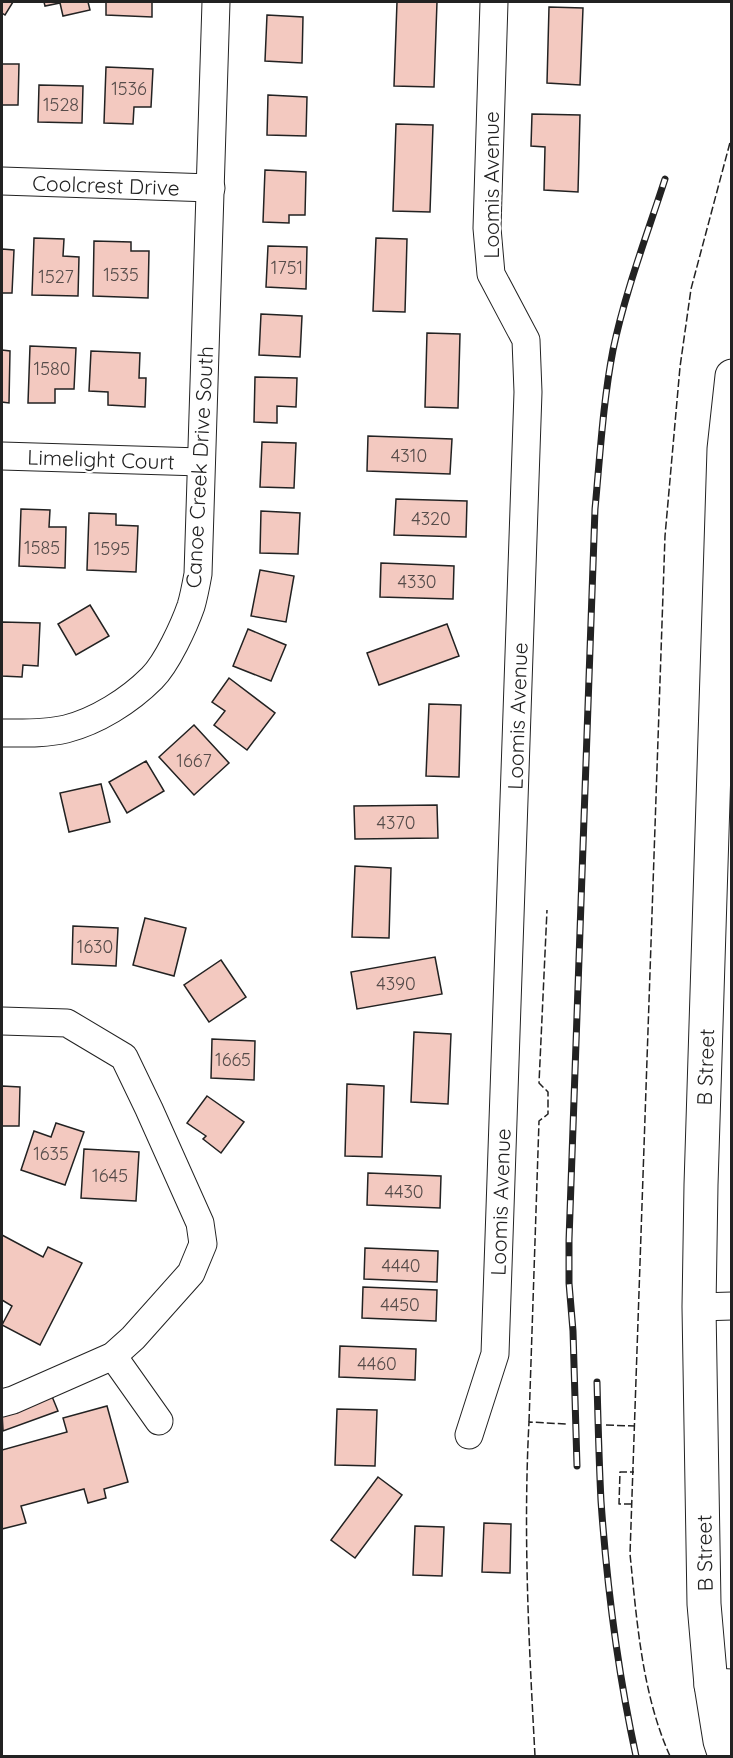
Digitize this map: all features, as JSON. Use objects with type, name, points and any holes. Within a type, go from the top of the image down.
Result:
[{"type":"main road","name":"B Street","points":[[724,1756],[720,1741],[721,1685],[705,1604],[699,1307],[724,461],[732,376]]},
{"type":"street","name":"Canoe Creek Drive South","points":[[2,733],[29,734],[65,729],[98,717],[127,699],[153,677],[172,647],[191,606],[198,574],[216,2]]},
{"type":"street","name":"Loomis Avenue","points":[[469,1435],[495,1354],[528,392],[526,340],[491,274],[487,228],[494,2]]},
{"type":"street","name":"Coolcrest Drive","points":[[2,181],[211,188]]},
{"type":"street","name":"Limelight Court","points":[[2,456],[201,462]]},
{"type":"street","points":[[2,1021],[67,1023],[124,1057],[200,1223],[202,1244],[191,1273],[133,1338],[112,1356],[5,1396]]},
{"type":"street","points":[[699,1307],[732,1306]]},
{"type":"street","points":[[112,1356],[159,1421]]},
{"type":"building","points":[[2,2],[13,2],[5,15],[2,13]]},
{"type":"building","points":[[44,2],[88,2],[90,10],[63,16],[60,3],[45,6]]},
{"type":"building","points":[[106,2],[152,2],[152,17],[106,15]]},
{"type":"building","points":[[397,2],[437,2],[434,87],[394,86]]},
{"type":"building","points":[[549,7],[583,8],[580,85],[547,83]]},
{"type":"building","points":[[267,15],[303,17],[302,63],[265,61]]},
{"type":"building","points":[[2,64],[19,64],[18,105],[2,105]]},
{"type":"building","points":[[106,67],[153,69],[151,107],[134,107],[133,124],[104,123]]},
{"type":"building","points":[[39,85],[83,86],[82,123],[38,122]]},
{"type":"building","points":[[268,95],[307,97],[306,136],[267,135]]},
{"type":"building","points":[[532,114],[580,115],[578,192],[544,190],[545,147],[531,146]]},
{"type":"building","points":[[396,124],[433,125],[430,212],[393,211]]},
{"type":"building","points":[[265,170],[306,172],[305,215],[289,215],[289,223],[263,222]]},
{"type":"building","points":[[34,238],[64,239],[63,256],[79,257],[78,296],[32,295]]},
{"type":"building","points":[[376,238],[407,239],[405,312],[373,311]]},
{"type":"building","points":[[94,241],[131,242],[131,251],[149,251],[148,298],[93,296]]},
{"type":"building","points":[[268,246],[307,247],[306,289],[266,287]]},
{"type":"building","points":[[2,249],[14,250],[12,293],[2,293]]},
{"type":"building","points":[[261,314],[302,316],[300,357],[259,355]]},
{"type":"building","points":[[427,333],[460,334],[458,408],[425,407]]},
{"type":"building","points":[[30,346],[76,348],[74,389],[55,389],[55,403],[28,403]]},
{"type":"building","points":[[2,350],[10,351],[9,403],[2,402]]},
{"type":"building","points":[[91,351],[140,353],[139,378],[146,378],[145,407],[108,405],[108,392],[89,391]]},
{"type":"building","points":[[255,377],[297,378],[296,407],[277,406],[277,423],[254,422]]},
{"type":"building","points":[[368,436],[452,439],[450,474],[367,471]]},
{"type":"building","points":[[262,442],[296,443],[294,488],[260,487]]},
{"type":"building","points":[[396,499],[467,501],[466,537],[394,535]]},
{"type":"building","points":[[21,509],[50,510],[49,527],[66,527],[65,568],[19,566]]},
{"type":"building","points":[[261,511],[300,513],[298,554],[260,553]]},
{"type":"building","points":[[89,513],[116,514],[116,525],[138,526],[136,572],[87,570]]},
{"type":"building","points":[[381,563],[454,566],[453,599],[380,597]]},
{"type":"building","points":[[260,570],[294,576],[286,622],[251,616]]},
{"type":"building","points":[[90,605],[109,636],[76,655],[58,624]]},
{"type":"building","points":[[2,622],[40,623],[38,666],[23,665],[22,677],[2,676]]},
{"type":"building","points":[[447,624],[459,656],[379,685],[367,653]]},
{"type":"building","points":[[248,629],[286,645],[271,681],[233,666]]},
{"type":"building","points":[[229,678],[275,713],[247,750],[214,725],[225,711],[212,702]]},
{"type":"building","points":[[429,704],[461,705],[459,777],[426,776]]},
{"type":"building","points":[[194,725],[229,763],[194,795],[159,757]]},
{"type":"building","points":[[146,761],[164,791],[127,813],[109,782]]},
{"type":"building","points":[[101,784],[110,822],[69,832],[60,793]]},
{"type":"building","points":[[437,805],[438,838],[355,839],[354,806]]},
{"type":"building","points":[[355,866],[391,868],[389,938],[352,937]]},
{"type":"building","points":[[145,918],[186,928],[174,976],[133,965]]},
{"type":"building","points":[[73,926],[118,928],[116,966],[72,964]]},
{"type":"building","points":[[435,957],[442,994],[357,1009],[351,972]]},
{"type":"building","points":[[221,960],[246,997],[209,1022],[184,985]]},
{"type":"building","points":[[414,1032],[451,1034],[448,1104],[411,1102]]},
{"type":"building","points":[[212,1039],[255,1041],[254,1080],[211,1078]]},
{"type":"building","points":[[347,1084],[384,1086],[382,1157],[345,1156]]},
{"type":"building","points":[[2,1086],[20,1087],[19,1126],[2,1126]]},
{"type":"building","points":[[207,1096],[244,1122],[221,1153],[203,1139],[206,1136],[187,1123]]},
{"type":"building","points":[[56,1123],[84,1132],[65,1185],[21,1170],[34,1131],[51,1137]]},
{"type":"building","points":[[84,1149],[139,1152],[136,1201],[81,1198]]},
{"type":"building","points":[[368,1173],[441,1176],[440,1208],[367,1205]]},
{"type":"building","points":[[2,1235],[43,1257],[48,1247],[82,1263],[40,1345],[2,1325],[12,1306],[2,1300]]},
{"type":"building","points":[[365,1248],[438,1251],[437,1282],[364,1279]]},
{"type":"building","points":[[363,1287],[437,1290],[436,1321],[362,1318]]},
{"type":"building","points":[[340,1346],[416,1349],[415,1380],[339,1377]]},
{"type":"building","points":[[51,1394],[58,1411],[3,1431],[2,1412]]},
{"type":"building","points":[[107,1406],[128,1482],[104,1489],[106,1498],[88,1503],[84,1489],[21,1506],[26,1523],[2,1529],[2,1450],[67,1432],[63,1418]]},
{"type":"building","points":[[337,1409],[377,1410],[375,1466],[335,1465]]},
{"type":"building","points":[[378,1477],[402,1495],[355,1558],[331,1540]]},
{"type":"building","points":[[484,1523],[511,1524],[510,1573],[482,1572]]},
{"type":"building","points":[[415,1526],[444,1527],[442,1576],[413,1575]]},
{"type":"railway","points":[[577,1466],[569,1240],[595,509],[604,409],[613,350],[630,285],[665,179]]},
{"type":"railway","points":[[597,1382],[601,1501],[606,1565],[619,1662],[636,1756]]},
{"type":"fence","points":[[670,1756],[647,1683],[638,1631],[630,1554],[665,536],[680,367],[691,289],[732,135]]},
{"type":"fence","points":[[529,1422],[539,1121],[548,1114],[548,1092],[539,1083],[547,910]]},
{"type":"fence","points":[[535,1756],[527,1548],[529,1422],[566,1424]]},
{"type":"fence","points":[[606,1425],[635,1426]]},
{"type":"fence","points":[[632,1504],[619,1504],[620,1472],[634,1472]]}]
